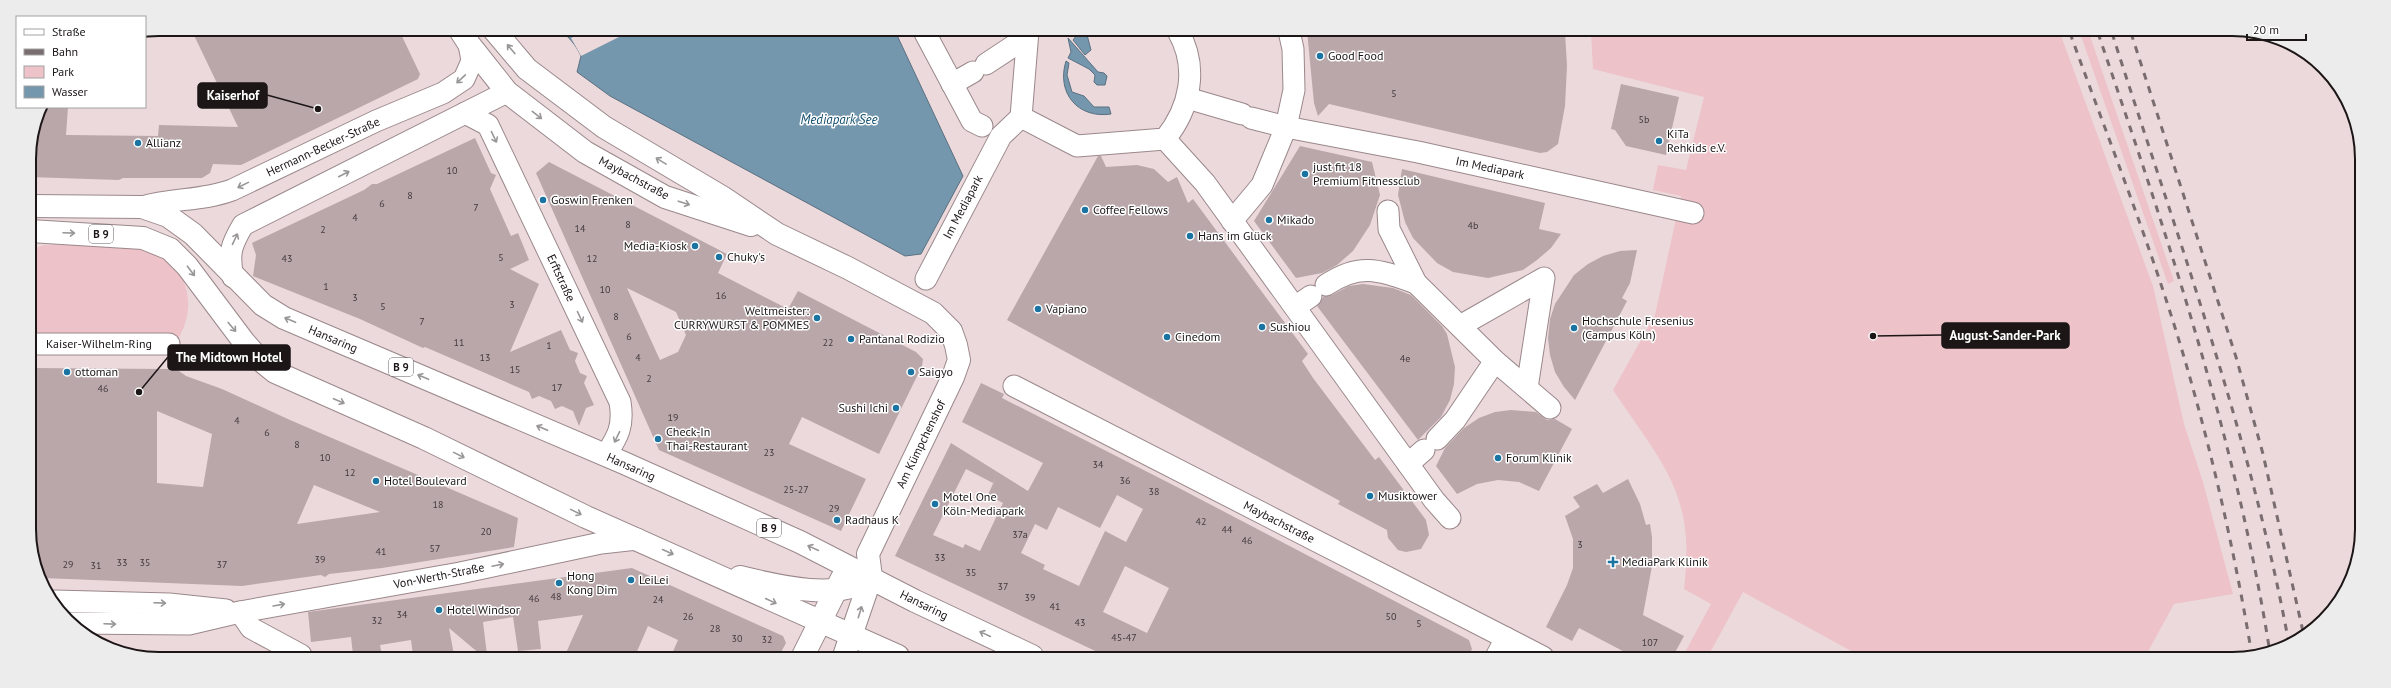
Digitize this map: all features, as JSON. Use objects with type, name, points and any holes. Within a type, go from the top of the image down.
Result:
[{"type":"main road","name":"Maybachstraße","points":[[499,36],[527,69],[604,127],[722,197],[777,234],[918,305],[942,321],[950,331]]},
{"type":"main road","points":[[465,37],[506,92]]},
{"type":"main road","name":"Maybachstraße","points":[[506,92],[585,152],[665,197],[777,234]]},
{"type":"main road","name":"B 9","points":[[36,206],[142,207],[168,216],[193,234],[233,277]]},
{"type":"main road","name":"B 9","points":[[36,231],[101,234],[152,240],[170,249],[187,266],[244,342],[259,359],[275,372],[424,438],[586,517],[698,566],[820,623],[889,652]]},
{"type":"main road","name":"Hansaring","points":[[233,277],[262,305],[284,318],[606,455],[848,566],[875,584],[1023,652]]},
{"type":"main road","name":"Am Kümpchenshof","points":[[868,554],[953,377],[959,360],[956,345],[950,331]]},
{"type":"main road","points":[[805,652],[848,566],[868,554],[875,584],[846,652]]},
{"type":"main road","name":"B 9","points":[[698,566],[784,586],[836,591],[860,585],[875,584]]},
{"type":"main road","points":[[820,623],[838,604],[853,592],[875,584]]},
{"type":"street","points":[[927,36],[972,121],[990,131]]},
{"type":"street","points":[[952,84],[980,68],[1025,36]]},
{"type":"street","points":[[1028,36],[1021,117],[1077,146],[1164,139]]},
{"type":"street","points":[[1164,139],[1182,113],[1187,98],[1190,67],[1185,36]]},
{"type":"street","points":[[1232,221],[1262,185],[1286,128],[1294,90],[1294,49],[1290,36]]},
{"type":"street","name":"Hermann-Becker-Straße","points":[[142,207],[162,201],[215,197],[376,121],[442,92],[464,79],[472,61],[465,37]]},
{"type":"street","points":[[233,277],[230,260],[233,242],[243,225],[506,92]]},
{"type":"street","name":"Im Mediapark","points":[[1187,98],[1286,128],[1418,152],[1694,213]]},
{"type":"street","name":"Erftstraße","points":[[465,113],[488,125],[620,402],[623,417],[620,430],[606,455]]},
{"type":"street","name":"Im Mediapark","points":[[926,279],[990,131],[1021,117]]},
{"type":"street","points":[[1164,139],[1205,183],[1232,221],[1311,296],[1408,464],[1450,518]]},
{"type":"street","points":[[1388,211],[1389,229],[1416,283],[1495,361],[1550,408]]},
{"type":"street","points":[[1311,296],[1343,274],[1365,269],[1390,274],[1416,283]]},
{"type":"street","points":[[1460,326],[1548,273],[1527,388]]},
{"type":"street","name":"Kaiser-Wilhelm-Ring","points":[[36,344],[168,344]]},
{"type":"street","points":[[1408,464],[1431,445],[1455,420],[1495,361]]},
{"type":"street","name":"Maybachstraße","points":[[1014,386],[1533,652]]},
{"type":"street","name":"Von-Werth-Straße","points":[[81,623],[189,624],[240,612],[460,573],[601,543],[637,539]]},
{"type":"street","name":"Von-Werth-Straße","points":[[60,601],[168,604],[240,612]]},
{"type":"street","points":[[240,612],[251,628],[295,652]]},
{"type":"street","points":[[1499,652],[1506,638]]},
{"type":"green space","points":[[1591,36],[2061,36],[2153,286],[2184,424],[2203,482],[2233,594],[2174,604],[2148,652],[1853,652],[1743,592],[1710,652],[1685,652],[1711,604],[1684,589],[1686,556],[1685,528],[1680,504],[1672,482],[1661,461],[1613,390],[1655,315],[1681,196],[1653,190],[1658,165],[1686,170],[1704,97],[1593,69]]},
{"type":"green space","points":[[2081,36],[2090,36],[2174,281],[2168,284]]},
{"type":"green space","points":[[127,244],[150,249],[168,260],[177,270],[187,293],[187,318],[183,330],[176,342],[36,340],[36,248],[43,245]]},
{"type":"water","name":"Mediapark See","points":[[567,36],[897,36],[963,176],[921,254],[905,256],[610,96],[577,72],[581,56]]},
{"type":"water","points":[[1076,36],[1087,36],[1091,50],[1085,55],[1073,40]]},
{"type":"water","points":[[1068,38],[1098,72],[1104,73],[1107,76],[1105,85],[1097,85],[1094,82],[1095,75],[1089,69],[1068,58],[1071,52]]},
{"type":"water","points":[[1066,61],[1069,63],[1067,75],[1072,92],[1084,96],[1094,107],[1109,107],[1111,114],[1089,112],[1080,108],[1072,101],[1067,93],[1064,83]]},
{"type":"pier","points":[[575,36],[621,36],[581,56],[571,38]]},
{"type":"building","points":[[194,36],[402,36],[420,74],[418,79],[241,165],[213,164],[210,173],[202,178],[123,178],[119,180],[36,177],[37,143],[40,127],[47,108],[68,108],[66,135],[158,136],[159,125],[238,127]]},
{"type":"building","points":[[1307,36],[1565,36],[1567,66],[1565,106],[1558,144],[1547,152],[1540,153],[1329,104],[1318,116],[1314,103]]},
{"type":"building","points":[[1621,84],[1679,97],[1666,155],[1626,146],[1615,130],[1611,129]]},
{"type":"building","points":[[475,138],[491,173],[496,175],[490,189],[511,236],[518,233],[529,260],[510,269],[539,284],[510,352],[561,330],[570,350],[578,353],[575,361],[580,373],[587,376],[584,383],[594,405],[586,408],[579,426],[573,411],[562,406],[555,409],[551,401],[539,396],[532,399],[529,392],[425,347],[423,348],[360,319],[253,276],[256,255],[252,243],[364,190],[372,184],[377,184]]},
{"type":"building","points":[[1300,146],[1372,162],[1380,195],[1370,225],[1353,251],[1337,265],[1322,273],[1296,278],[1254,221]]},
{"type":"building","name":"Cinedom","points":[[1098,156],[1101,156],[1106,167],[1137,165],[1154,169],[1168,182],[1177,177],[1188,203],[1193,199],[1308,354],[1302,361],[1313,378],[1375,460],[1379,457],[1426,520],[1429,535],[1421,549],[1406,552],[1398,550],[1388,538],[1387,530],[1338,504],[1340,501],[1007,320]]},
{"type":"building","points":[[549,162],[727,254],[718,273],[788,309],[798,291],[916,352],[923,359],[922,366],[879,454],[802,417],[789,444],[866,479],[841,531],[659,450],[536,173]],"holes":[[[627,288],[676,312],[686,335],[678,352],[660,360]]]},
{"type":"building","points":[[1402,169],[1545,203],[1539,229],[1561,234],[1551,248],[1523,270],[1488,278],[1453,272],[1437,263],[1413,238],[1405,222],[1398,195]]},
{"type":"building","points":[[1637,250],[1630,283],[1622,298],[1627,301],[1575,400],[1564,387],[1555,372],[1550,355],[1548,338],[1550,319],[1555,304],[1574,275],[1588,264],[1603,256],[1620,251]]},
{"type":"building","points":[[1363,284],[1393,288],[1411,295],[1442,326],[1447,334],[1455,367],[1454,384],[1450,400],[1441,417],[1418,440],[1317,306],[1324,296],[1332,295],[1349,286]]},
{"type":"building","points":[[36,368],[168,369],[179,371],[186,376],[222,389],[290,420],[518,518],[514,547],[382,568],[329,574],[325,577],[321,575],[242,586],[47,578],[38,553],[36,537]],"holes":[[[157,411],[212,434],[203,487],[157,483]],[[314,485],[380,512],[297,524]]]},
{"type":"building","points":[[981,383],[1004,394],[1002,398],[1177,487],[1469,640],[1472,649],[1470,652],[1097,652],[895,556],[951,443],[1028,491],[1043,463],[962,422]],"holes":[[[966,469],[993,483],[996,477],[988,495],[1003,503],[980,551],[965,544],[963,548],[933,535]],[[1117,495],[1143,509],[1126,542],[1105,531],[1079,586],[1043,569],[1045,565],[1021,553],[1035,524],[1047,530],[1058,507],[1100,528]],[[1125,566],[1169,588],[1147,633],[1103,612]]]},
{"type":"building","name":"Forum Klinik","points":[[1511,410],[1536,412],[1547,420],[1555,419],[1572,429],[1539,491],[1519,482],[1498,480],[1477,484],[1457,494],[1436,466],[1445,448],[1464,428],[1479,418],[1495,412]]},
{"type":"building","name":"MediaPark Klinik","points":[[1628,479],[1640,504],[1646,525],[1650,524],[1652,537],[1652,566],[1643,615],[1684,636],[1675,652],[1625,652],[1579,628],[1572,641],[1546,627],[1567,585],[1573,568],[1573,539],[1565,516],[1580,507],[1573,497],[1597,484],[1603,493]]},
{"type":"building","points":[[632,568],[783,636],[786,643],[781,652],[673,652],[678,640],[648,626],[637,652],[566,652],[583,615],[538,621],[541,649],[518,651],[513,617],[483,622],[487,652],[477,652],[449,628],[453,652],[413,652],[411,640],[380,645],[381,652],[353,652],[351,637],[311,642],[308,612]]},
{"type":"railway","points":[[2071,36],[2150,252],[2179,340],[2218,486],[2240,588],[2251,651]]},
{"type":"railway","points":[[2099,36],[2149,185],[2198,340],[2239,496],[2256,574],[2269,646]]},
{"type":"railway","points":[[2113,36],[2186,260],[2233,412],[2273,566],[2288,638]]},
{"type":"railway","points":[[2132,36],[2236,357],[2263,454],[2303,630]]},
{"type":"place","name":"Good Food","points":[[1320,56]]},
{"type":"place","name":"Kaiserhof","points":[[318,109]]},
{"type":"place","name":"KiTa Rehkids e.V.","points":[[1659,141]]},
{"type":"place","name":"Allianz","points":[[138,143]]},
{"type":"place","name":"just fit 18 Premium Fitnessclub","points":[[1305,174]]},
{"type":"place","name":"Goswin Frenken","points":[[543,200]]},
{"type":"place","name":"Coffee Fellows","points":[[1085,210]]},
{"type":"place","name":"Mikado","points":[[1269,220]]},
{"type":"place","name":"Hans im Glück","points":[[1190,236]]},
{"type":"place","name":"Media-Kiosk","points":[[695,246]]},
{"type":"place","name":"Chuky's","points":[[719,257]]},
{"type":"place","name":"Vapiano","points":[[1038,309]]},
{"type":"place","name":"Weltmeister: CURRYWURST & POMMES","points":[[817,318]]},
{"type":"place","name":"Sushiou","points":[[1262,327]]},
{"type":"place","name":"Hochschule Fresenius (Campus Köln)","points":[[1574,328]]},
{"type":"place","name":"August-Sander-Park","points":[[1873,336]]},
{"type":"place","name":"Cinedom","points":[[1167,337]]},
{"type":"place","name":"Pantanal Rodizio","points":[[851,339]]},
{"type":"place","name":"ottoman","points":[[67,372]]},
{"type":"place","name":"Saigyo","points":[[911,372]]},
{"type":"place","name":"The Midtown Hotel","points":[[139,392]]},
{"type":"place","name":"Sushi Ichi","points":[[896,408]]},
{"type":"place","name":"Check-In Thai-Restaurant","points":[[658,439]]},
{"type":"place","name":"Forum Klinik","points":[[1498,458]]},
{"type":"place","name":"Hotel Boulevard","points":[[376,481]]},
{"type":"place","name":"Musiktower","points":[[1370,496]]},
{"type":"place","name":"Motel One Köln-Mediapark","points":[[935,504]]},
{"type":"place","name":"Radhaus K","points":[[837,520]]},
{"type":"place","name":"MediaPark Klinik","points":[[1613,562]]},
{"type":"place","name":"LeiLei","points":[[631,580]]},
{"type":"place","name":"Hong Kong Dim","points":[[559,583]]},
{"type":"place","name":"Hotel Windsor","points":[[439,610]]}]
